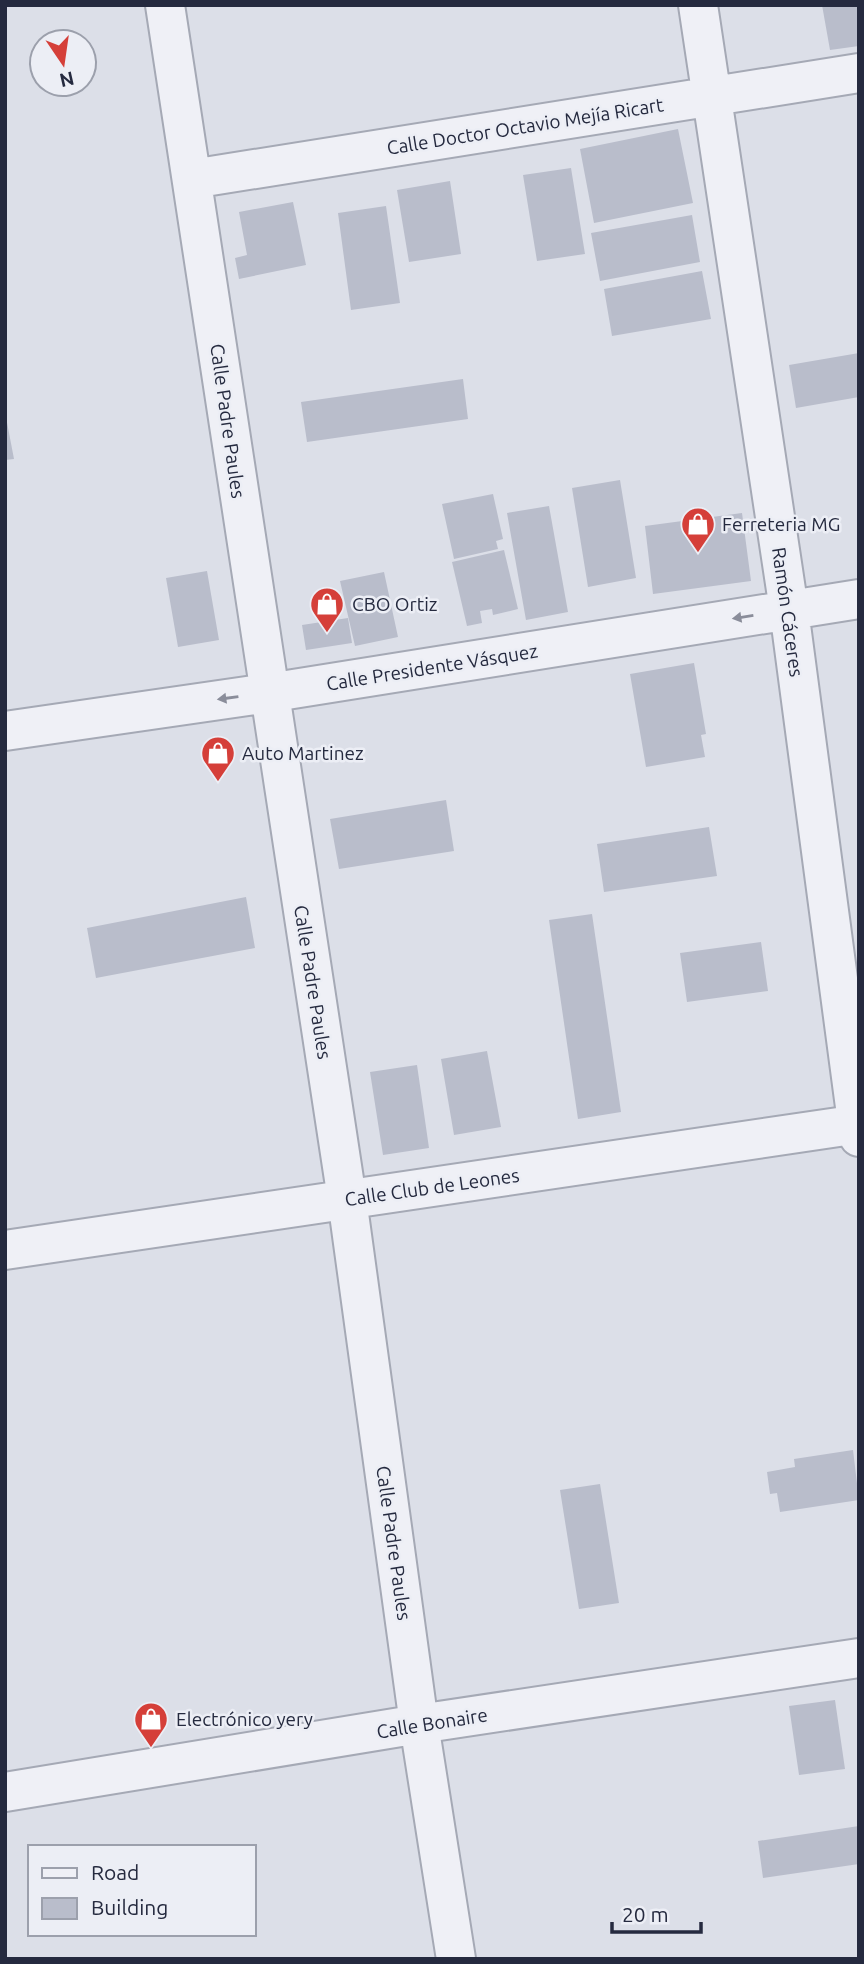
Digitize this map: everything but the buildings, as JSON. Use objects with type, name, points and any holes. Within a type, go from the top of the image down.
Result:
[{"type":"street","name":"Calle Padre Paules","points":[[166,5],[268,692],[347,1199],[419,1724],[456,1959]]},
{"type":"street","name":"Ramón Cáceres","points":[[698,5],[789,610],[858,1129]]},
{"type":"street","name":"Calle Doctor Octavio Mejía Ricart","points":[[192,179],[859,73]]},
{"type":"street","name":"Calle Presidente Vásquez","points":[[5,731],[859,599]]},
{"type":"street","name":"Calle Club de Leones","points":[[5,1250],[347,1199],[858,1129]]},
{"type":"street","name":"Calle Bonaire","points":[[5,1792],[419,1724],[859,1658]]},
{"type":"place","name":"Ferreteria MG","points":[[698,554]]},
{"type":"place","name":"CBO Ortiz","points":[[327,634]]},
{"type":"place","name":"Auto Martinez","points":[[218,783]]},
{"type":"place","name":"Electrónico yery","points":[[151,1749]]}]
